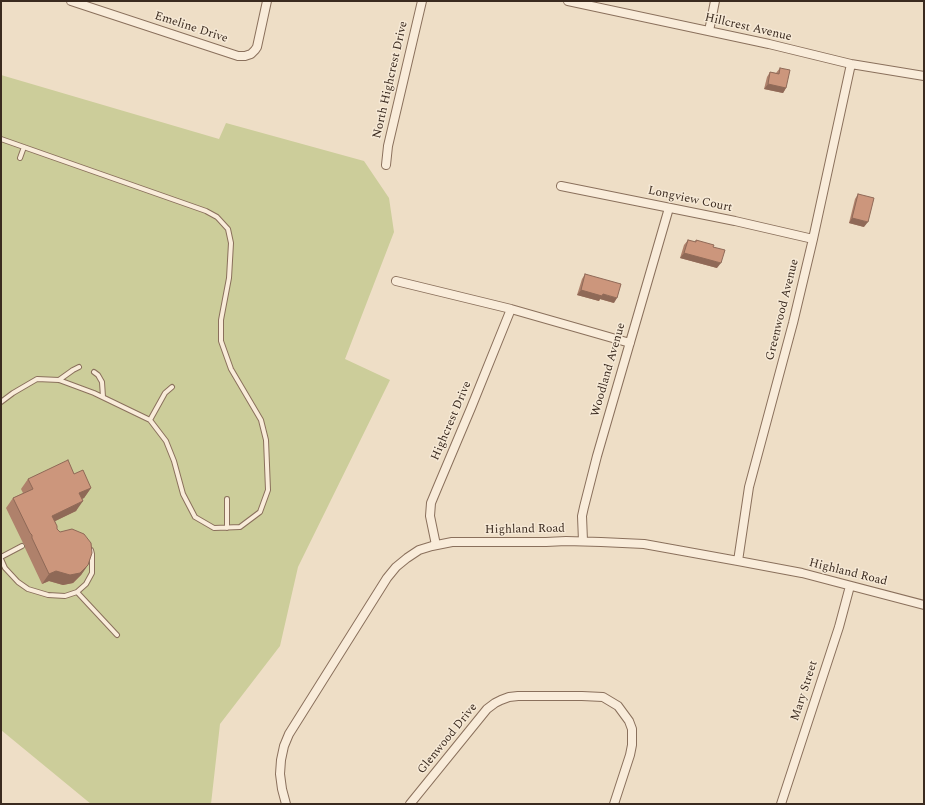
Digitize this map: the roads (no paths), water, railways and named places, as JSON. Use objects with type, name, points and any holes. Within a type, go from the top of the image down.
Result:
[{"type":"street","name":"Emeline Drive","points":[[71,1],[238,56],[245,56],[251,54],[257,47],[267,1]]},
{"type":"street","name":"North Highcrest Drive","points":[[386,165],[388,146],[422,1]]},
{"type":"street","name":"Hillcrest Avenue","points":[[568,1],[769,44],[851,64],[924,76]]},
{"type":"street","points":[[709,31],[715,1]]},
{"type":"street","name":"Greenwood Avenue","points":[[738,561],[749,487],[793,323],[851,64]]},
{"type":"street","name":"Longview Court","points":[[561,186],[735,221],[813,239]]},
{"type":"street","name":"Woodland Avenue","points":[[583,541],[582,516],[597,456],[669,208]]},
{"type":"street","points":[[396,281],[511,309],[630,343]]},
{"type":"street","name":"Highcrest Drive","points":[[436,545],[430,516],[431,503],[511,309]]},
{"type":"street","name":"Highland Road","points":[[286,804],[280,774],[282,753],[290,734],[387,578],[407,558],[419,550],[452,542],[583,541],[644,544],[802,573],[924,605]]},
{"type":"street","name":"Mary Street","points":[[781,804],[839,627],[850,586]]},
{"type":"street","name":"Glenwood Drive","points":[[410,804],[488,709],[495,703],[514,697],[582,696],[603,697],[618,706],[629,721],[632,729],[632,745],[630,755],[614,804]]},
{"type":"lane","points":[[1,139],[206,211],[217,217],[228,229],[232,243],[229,278],[221,320],[221,341],[231,368],[261,420],[266,440],[268,490],[260,512],[240,527],[214,528],[195,517],[183,494],[174,461],[166,441],[150,420],[94,393],[59,380],[37,379],[1,402]]},
{"type":"lane","points":[[20,158],[24,147]]},
{"type":"lane","points":[[59,380],[72,370],[79,367]]},
{"type":"lane","points":[[94,372],[98,375],[102,382],[103,397]]},
{"type":"lane","points":[[150,420],[165,393],[172,386]]},
{"type":"lane","points":[[227,499],[227,528]]},
{"type":"lane","points":[[22,546],[1,558],[5,568],[18,582],[28,589],[48,595],[65,596],[77,592],[86,584],[92,573],[92,554],[90,547]]},
{"type":"lane","points":[[77,592],[118,635]]}]
